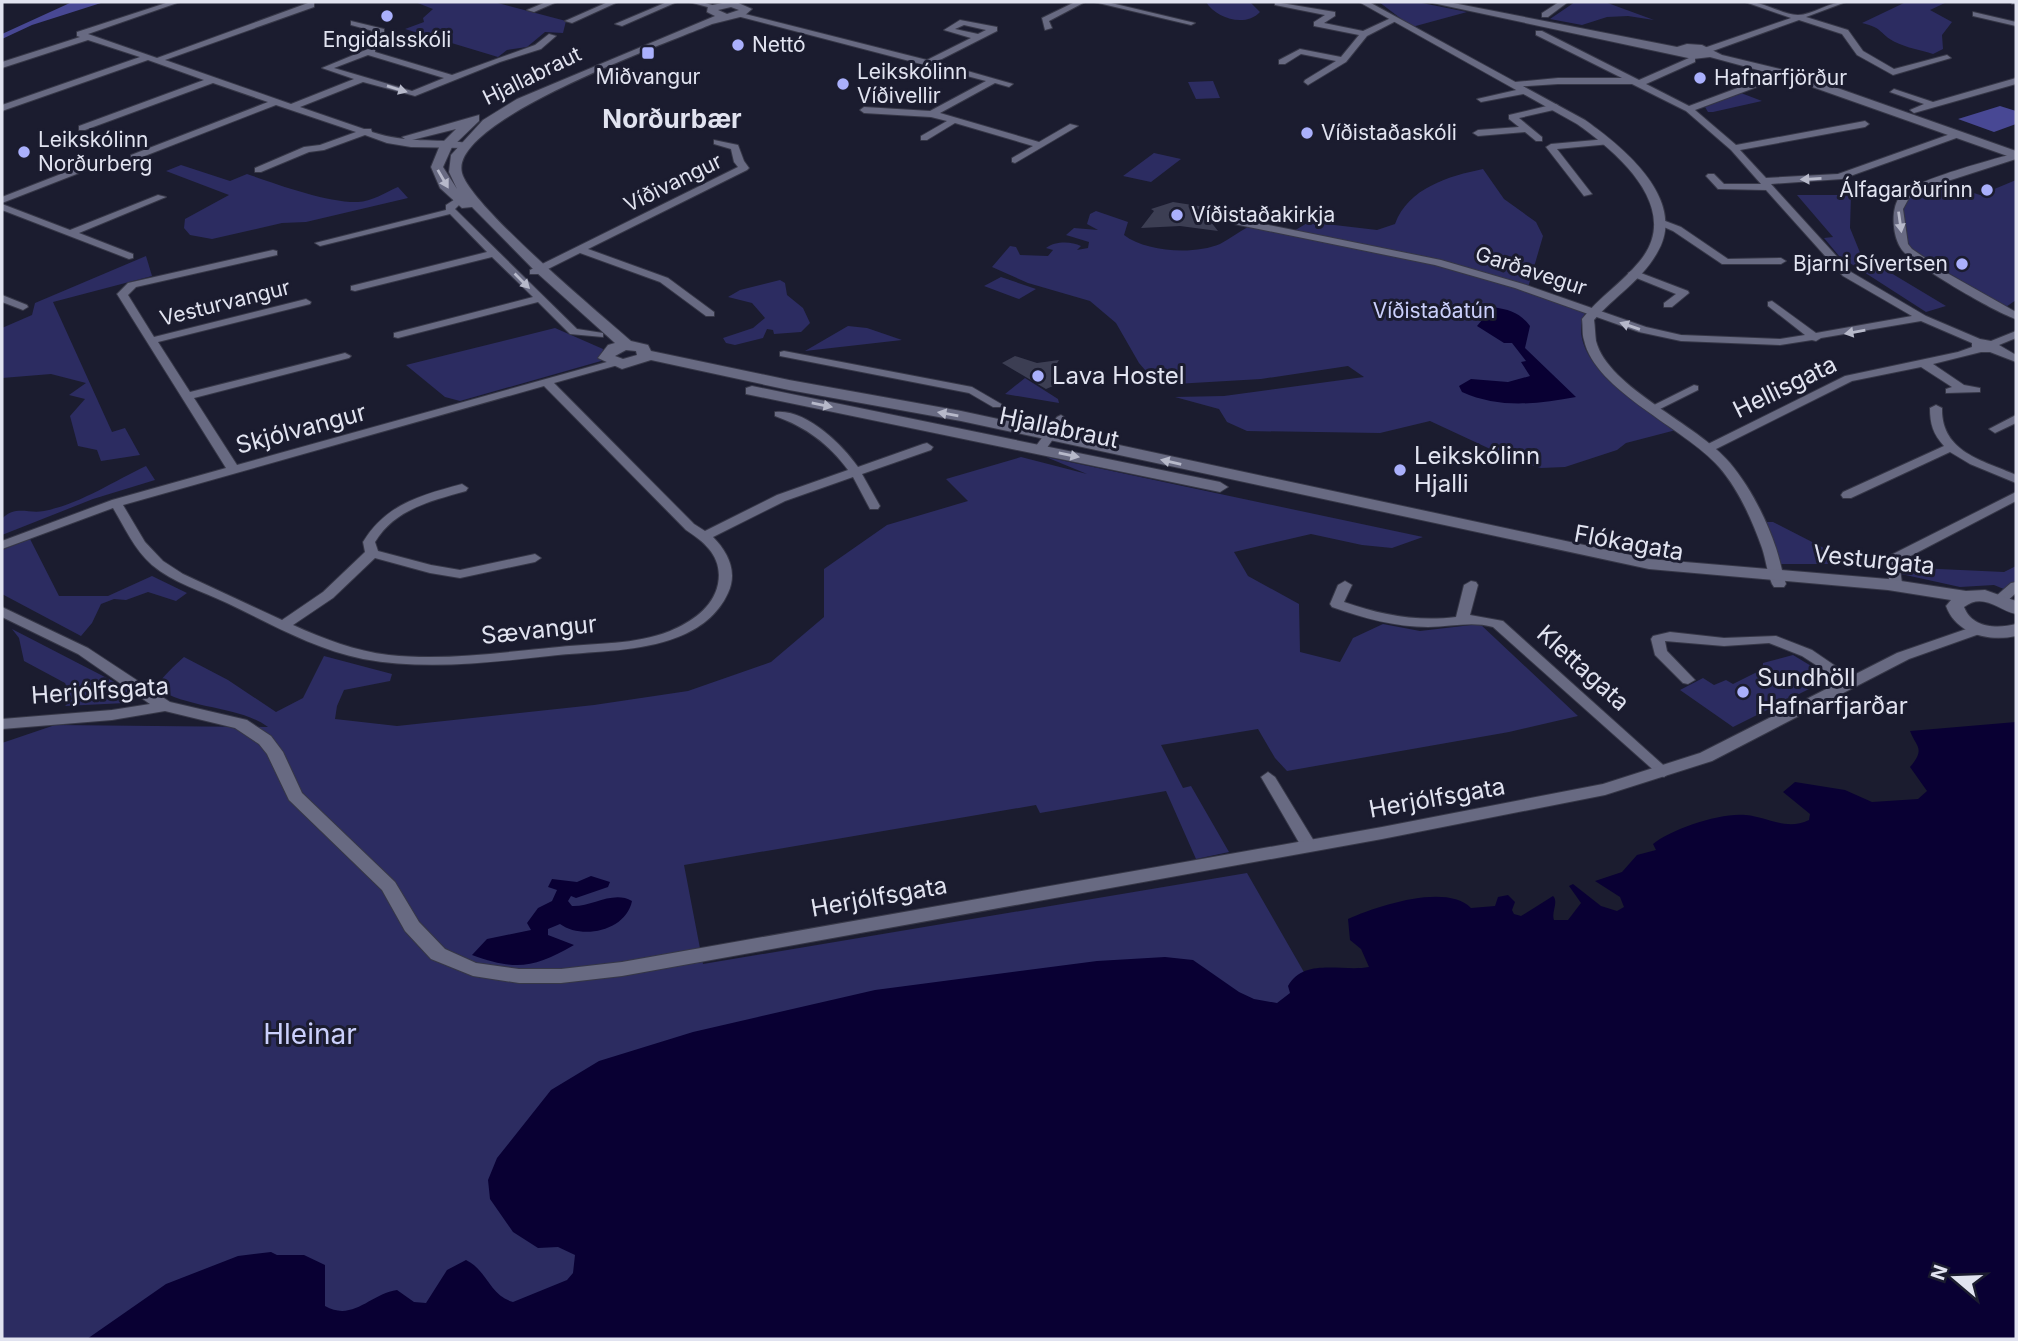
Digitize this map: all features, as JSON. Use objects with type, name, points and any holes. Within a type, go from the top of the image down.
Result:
[{"type":"main road","points":[[1433,2],[1681,50]]},
{"type":"main road","points":[[1447,2],[1681,50],[1786,76],[2015,157]]},
{"type":"main road","points":[[717,11],[742,5]]},
{"type":"main road","name":"Hjallabraut","points":[[454,145],[471,122],[503,102],[717,11]]},
{"type":"main road","name":"Hjallabraut","points":[[454,145],[521,102],[717,11]]},
{"type":"main road","points":[[410,141],[471,122]]},
{"type":"main road","points":[[410,141],[454,145]]},
{"type":"main road","points":[[454,145],[437,167],[440,177],[618,352]]},
{"type":"main road","points":[[454,145],[457,155],[455,172],[465,192],[598,335],[618,352]]},
{"type":"main road","name":"Hjallabraut","points":[[618,352],[778,396],[1045,442],[1475,533]]},
{"type":"main road","name":"Flókagata","points":[[1475,533],[1642,573],[1777,580]]},
{"type":"main road","name":"Vesturgata","points":[[1777,580],[1895,583],[1961,601]]},
{"type":"main road","name":"Vesturgata","points":[[1777,580],[1961,601]]},
{"type":"main road","points":[[2008,604],[1961,601],[1961,619],[1980,629],[2003,633],[2016,630]]},
{"type":"street","points":[[176,2],[80,34],[85,38],[363,130],[410,141],[454,145]]},
{"type":"street","points":[[531,10],[553,2]]},
{"type":"street","points":[[569,21],[614,2]]},
{"type":"street","points":[[619,24],[673,2]]},
{"type":"street","points":[[693,2],[717,11]]},
{"type":"street","points":[[1048,28],[1045,20],[1081,2]]},
{"type":"street","points":[[1098,2],[1191,23]]},
{"type":"street","points":[[1279,2],[1332,14],[1317,24],[1364,34]]},
{"type":"street","points":[[1363,2],[1375,5],[1394,20],[1555,107],[1607,142],[1649,190],[1660,222],[1656,244],[1633,274],[1588,319],[1587,330],[1592,351],[1614,378],[1710,448],[1742,488],[1770,550],[1777,580]]},
{"type":"street","points":[[1545,15],[1564,2]]},
{"type":"street","points":[[1749,2],[1845,32],[1860,53],[1892,72],[1947,58]]},
{"type":"street","points":[[1480,99],[1558,81],[1635,82],[1842,2]]},
{"type":"street","points":[[2,107],[311,5]]},
{"type":"street","points":[[742,5],[928,63],[1009,84]]},
{"type":"street","points":[[1976,14],[2016,24]]},
{"type":"street","points":[[1308,82],[1343,60],[1364,34],[1394,20]]},
{"type":"street","points":[[354,23],[381,31],[372,35],[372,50],[327,68],[412,94],[538,47],[552,36]]},
{"type":"street","points":[[1539,33],[1689,109],[1734,148],[1847,274],[1922,318],[2016,359]]},
{"type":"street","points":[[928,63],[979,37]]},
{"type":"street","points":[[2,65],[85,38]]},
{"type":"street","points":[[1282,62],[1300,51],[1343,60]]},
{"type":"street","points":[[368,52],[452,78]]},
{"type":"street","points":[[294,106],[363,79]]},
{"type":"street","points":[[1689,109],[1770,79]]},
{"type":"street","points":[[82,128],[212,80]]},
{"type":"street","points":[[932,114],[994,80]]},
{"type":"street","points":[[1914,110],[2016,81]]},
{"type":"street","points":[[1894,92],[1931,104]]},
{"type":"street","points":[[134,157],[278,101]]},
{"type":"street","points":[[1539,139],[1512,117],[1555,107]]},
{"type":"street","points":[[864,110],[932,114],[1040,145]]},
{"type":"street","points":[[924,138],[953,121]]},
{"type":"street","points":[[1734,148],[1865,124]]},
{"type":"street","points":[[1015,160],[1073,126]]},
{"type":"street","points":[[1478,133],[1527,129]]},
{"type":"street","points":[[258,170],[363,130]]},
{"type":"street","points":[[1711,176],[1723,190],[1839,177],[1956,135]]},
{"type":"street","name":"Víðivangur","points":[[538,271],[744,168],[739,162],[735,147],[717,142]]},
{"type":"street","points":[[1587,194],[1552,147],[1607,142]]},
{"type":"street","points":[[2015,157],[1920,187],[1905,196],[1898,209],[1903,244],[1908,251],[1942,275],[2016,316]]},
{"type":"street","points":[[2,200],[84,168]]},
{"type":"street","points":[[70,233],[161,197]]},
{"type":"street","points":[[460,199],[449,207],[452,211],[539,299],[574,332],[598,335]]},
{"type":"street","points":[[2,207],[129,256]]},
{"type":"street","points":[[320,243],[452,211]]},
{"type":"street","name":"Garðavegur","points":[[1234,221],[1429,260],[1643,330],[1681,338],[1742,342],[1816,338],[1922,318]]},
{"type":"street","points":[[1660,222],[1677,229],[1726,262],[1781,261]]},
{"type":"street","points":[[581,250],[664,280],[710,314]]},
{"type":"street","name":"Vesturvangur","points":[[233,470],[154,340],[122,294],[125,289],[274,253]]},
{"type":"street","points":[[355,288],[494,253]]},
{"type":"street","points":[[1633,274],[1684,293],[1668,305]]},
{"type":"street","points":[[2,298],[23,307]]},
{"type":"street","points":[[398,335],[539,299]]},
{"type":"street","name":"Vesturvangur","points":[[154,340],[306,302]]},
{"type":"street","points":[[1772,304],[1816,338]]},
{"type":"street","name":"Hellisgata","points":[[1710,448],[1849,378],[1986,346],[2016,334]]},
{"type":"street","name":"Skjólvangur","points":[[2,545],[116,503],[547,383],[618,352]]},
{"type":"street","points":[[784,354],[972,390],[997,405]]},
{"type":"street","points":[[188,396],[345,356]]},
{"type":"street","points":[[1922,362],[1955,389],[1976,390]]},
{"type":"street","name":"Sævangur","points":[[116,503],[136,541],[161,567],[282,626],[357,653],[390,659],[452,662],[652,640],[687,629],[706,617],[724,593],[727,584],[726,567],[706,535],[690,527],[547,383]]},
{"type":"street","points":[[1654,408],[1694,388]]},
{"type":"street","points":[[1936,408],[1934,421],[1937,435],[1950,448],[2016,479]]},
{"type":"street","points":[[779,414],[801,420],[813,427],[857,470],[874,506]]},
{"type":"street","points":[[1045,442],[1061,419]]},
{"type":"street","points":[[1995,429],[2016,419]]},
{"type":"street","points":[[706,535],[781,498],[928,447]]},
{"type":"street","points":[[1847,495],[1950,448]]},
{"type":"street","points":[[372,553],[369,542],[375,528],[386,517],[411,504],[462,488]]},
{"type":"street","points":[[1895,583],[1892,560],[2016,496]]},
{"type":"street","points":[[372,553],[430,569],[460,574],[536,558]]},
{"type":"street","points":[[282,626],[328,595],[372,553]]},
{"type":"street","name":"Klettagata","points":[[1345,585],[1338,604],[1366,615],[1386,620],[1428,623],[1473,617],[1498,624],[1664,772]]},
{"type":"street","points":[[1462,619],[1471,585]]},
{"type":"street","points":[[2008,604],[2016,586]]},
{"type":"street","points":[[2,611],[83,651],[165,706]]},
{"type":"street","name":"Herjólfsgata","points":[[2,724],[113,715],[165,706],[240,724],[265,740],[275,752],[295,796],[389,886],[422,939],[438,954],[454,962],[495,973],[552,977],[622,969],[1567,798],[1664,772],[1725,748],[1903,656],[1980,629]]},
{"type":"street","points":[[1688,680],[1660,652],[1658,639],[1670,636],[1724,642],[1771,639],[1807,653],[1852,682]]},
{"type":"street","points":[[1268,777],[1309,846]]},
{"type":"green space","points":[[415,2],[494,2],[566,21],[563,33],[545,32],[527,47],[507,50],[498,57],[405,29],[424,22],[423,18],[433,9]]},
{"type":"green space","points":[[1206,2],[1250,2],[1260,12],[1247,19],[1231,19],[1217,13]]},
{"type":"green space","points":[[1379,2],[1417,2],[1467,12],[1412,27]]},
{"type":"green space","points":[[1575,2],[1605,2],[1654,20],[1628,16],[1607,17],[1582,25],[1550,19]]},
{"type":"green space","points":[[1906,2],[1947,2],[1930,10],[1952,22],[1942,35],[1943,49],[1933,54],[1904,46],[1878,29],[1862,23]]},
{"type":"green space","points":[[1213,81],[1220,98],[1196,99],[1188,82]]},
{"type":"green space","points":[[1741,93],[1762,101],[1713,112],[1708,112],[1705,107]]},
{"type":"green space","points":[[1154,153],[1181,159],[1151,182],[1123,176]]},
{"type":"green space","points":[[181,165],[230,181],[247,174],[332,199],[358,202],[398,187],[408,198],[306,222],[282,223],[212,239],[190,235],[184,228],[185,219],[229,195],[166,171]]},
{"type":"green space","name":"Víðistaðatún","points":[[1483,169],[1504,199],[1536,222],[1543,236],[1527,291],[1586,311],[1581,329],[1585,347],[1595,364],[1627,395],[1676,430],[1626,443],[1617,450],[1565,467],[1541,468],[1516,461],[1430,421],[1380,433],[1247,431],[1227,422],[1219,409],[1175,397],[1224,396],[1364,377],[1348,366],[1261,379],[1158,385],[1139,363],[1116,323],[1090,301],[1028,283],[992,267],[1010,246],[1016,247],[1020,255],[1048,256],[1053,250],[1046,248],[1058,243],[1081,246],[1077,250],[1088,248],[1089,242],[1066,235],[1074,228],[1098,230],[1087,224],[1090,214],[1096,211],[1128,222],[1124,235],[1133,241],[1170,250],[1197,250],[1220,244],[1248,227],[1287,235],[1309,222],[1377,230],[1395,224],[1409,201],[1431,186],[1457,175]]},
{"type":"green space","points":[[2016,180],[2016,300],[2006,307],[1908,249],[1901,206],[1918,190],[1938,186],[1980,195]]},
{"type":"green space","points":[[1797,195],[1851,195],[1850,228],[1861,255],[1946,306],[1926,312],[1839,256],[1824,238],[1833,237]]},
{"type":"green space","points":[[146,256],[152,276],[53,302],[112,432],[125,428],[140,455],[101,461],[97,450],[78,446],[70,416],[85,399],[69,395],[86,383],[51,374],[2,378],[2,328],[32,315],[35,303]]},
{"type":"green space","points":[[1001,277],[1036,289],[1019,299],[984,286]]},
{"type":"green space","points":[[780,280],[785,283],[787,295],[803,308],[810,323],[801,332],[774,334],[773,330],[767,329],[763,338],[735,345],[726,343],[723,338],[753,328],[765,318],[752,303],[728,297],[740,290]]},
{"type":"green space","points":[[848,326],[867,328],[902,340],[805,351]]},
{"type":"green space","points":[[555,328],[603,349],[601,361],[460,401],[445,397],[406,365]]},
{"type":"green space","points":[[1025,378],[1058,399],[1059,403],[1005,394]]},
{"type":"green space","name":"Hleinar","points":[[1021,457],[1087,474],[1046,457],[1423,537],[1392,548],[1362,545],[1311,534],[1234,552],[1248,576],[1299,604],[1300,652],[1340,662],[1353,638],[1383,624],[1420,631],[1480,624],[1578,716],[1509,732],[1287,771],[1275,758],[1258,729],[1161,745],[1183,788],[1191,786],[1229,852],[1196,859],[1166,791],[1040,813],[1036,805],[684,865],[703,964],[1247,873],[1409,1155],[1092,1339],[2,1339],[2,743],[55,725],[268,727],[242,715],[184,700],[156,688],[164,676],[184,657],[228,680],[276,712],[303,698],[324,656],[392,674],[390,681],[344,690],[335,719],[397,726],[594,705],[688,691],[771,662],[824,617],[824,569],[887,525],[968,501],[946,479]]},
{"type":"green space","points":[[146,466],[155,480],[93,499],[2,535],[2,519],[12,512],[38,512],[57,508]]},
{"type":"green space","points":[[1764,522],[1773,522],[1855,564],[1778,564]]},
{"type":"green space","points":[[30,539],[59,596],[108,596],[152,576],[187,593],[176,601],[148,592],[126,600],[114,599],[101,604],[92,623],[81,636],[2,594],[2,550]]},
{"type":"green space","points":[[2016,566],[2016,594],[1994,585],[1960,587],[1901,574],[1896,567],[2004,572]]},
{"type":"green space","points":[[12,629],[132,691],[134,698],[125,703],[65,706],[72,699],[65,683],[24,661],[19,638]]},
{"type":"green space","name":"Sundhöll Hafnarfjarðar","points":[[1793,655],[1831,678],[1733,727],[1680,690],[1703,678],[1714,685],[1726,680],[1733,684],[1763,669],[1763,663]]},
{"type":"shaded area","points":[[72,2],[104,2],[32,25],[2,39],[2,34]]},
{"type":"shaded area","points":[[2000,106],[2016,111],[2016,124],[1994,132],[1958,119]]},
{"type":"shaded area","points":[[1493,307],[1514,312],[1526,321],[1530,326],[1525,348],[1576,397],[1519,404],[1490,401],[1462,392],[1459,386],[1471,379],[1508,382],[1530,376],[1521,362],[1526,361],[1512,343],[1504,343],[1477,326]]},
{"type":"shaded area","points":[[2016,722],[2016,1339],[87,1339],[166,1284],[238,1256],[271,1252],[277,1255],[304,1255],[325,1265],[325,1306],[344,1311],[397,1290],[414,1302],[426,1303],[447,1270],[466,1260],[479,1270],[499,1294],[513,1302],[567,1280],[573,1273],[575,1255],[558,1247],[538,1248],[513,1232],[490,1199],[488,1180],[497,1158],[551,1090],[599,1061],[693,1032],[875,990],[1097,961],[1165,957],[1193,960],[1239,992],[1254,999],[1277,1003],[1290,993],[1288,986],[1295,977],[1304,972],[1324,968],[1369,967],[1361,949],[1350,940],[1348,919],[1361,914],[1394,903],[1429,897],[1445,897],[1460,901],[1471,908],[1495,906],[1498,897],[1508,895],[1515,902],[1512,910],[1514,914],[1521,916],[1553,896],[1554,920],[1568,920],[1581,903],[1569,886],[1573,884],[1601,906],[1617,911],[1624,907],[1620,897],[1595,881],[1622,872],[1637,855],[1656,850],[1653,844],[1661,838],[1723,816],[1754,816],[1785,824],[1809,820],[1810,814],[1783,792],[1795,782],[1845,790],[1872,802],[1918,799],[1927,791],[1910,767],[1919,751],[1910,731]]},
{"type":"shaded area","points":[[591,876],[610,882],[608,887],[576,898],[571,896],[568,901],[572,906],[580,906],[617,897],[632,901],[621,920],[612,926],[591,932],[569,929],[560,924],[548,929],[548,935],[574,945],[547,959],[524,965],[501,963],[472,955],[487,939],[531,930],[527,923],[538,908],[552,901],[557,890],[548,887],[552,879],[577,882]]},
{"type":"building","name":"Víðistaðakirkja","points":[[1173,202],[1205,207],[1197,210],[1203,212],[1218,231],[1180,226],[1141,228],[1154,211],[1151,209]]},
{"type":"building","points":[[1015,356],[1037,363],[1059,360],[1054,368],[1058,384],[1046,389],[1002,363]]},
{"type":"place","name":"Engidalsskóli","points":[[387,16]]},
{"type":"place","name":"Nettó","points":[[738,45]]},
{"type":"place","name":"Miðvangur","points":[[648,53]]},
{"type":"place","name":"Hafnarfjörður","points":[[1700,78]]},
{"type":"place","name":"Leikskólinn Víðivellir","points":[[843,84]]},
{"type":"place","name":"Víðistaðaskóli","points":[[1307,133]]},
{"type":"place","name":"Leikskólinn Norðurberg","points":[[24,152]]},
{"type":"place","name":"Álfagarðurinn","points":[[1987,190]]},
{"type":"place","name":"Víðistaðakirkja","points":[[1177,215]]},
{"type":"place","name":"Bjarni Sívertsen","points":[[1962,264]]},
{"type":"place","name":"Lava Hostel","points":[[1038,376]]},
{"type":"place","name":"Leikskólinn Hjalli","points":[[1400,470]]},
{"type":"place","name":"Sundhöll Hafnarfjarðar","points":[[1743,692]]},
{"type":"district","name":"Norðurbær","points":[[672,119]]}]
